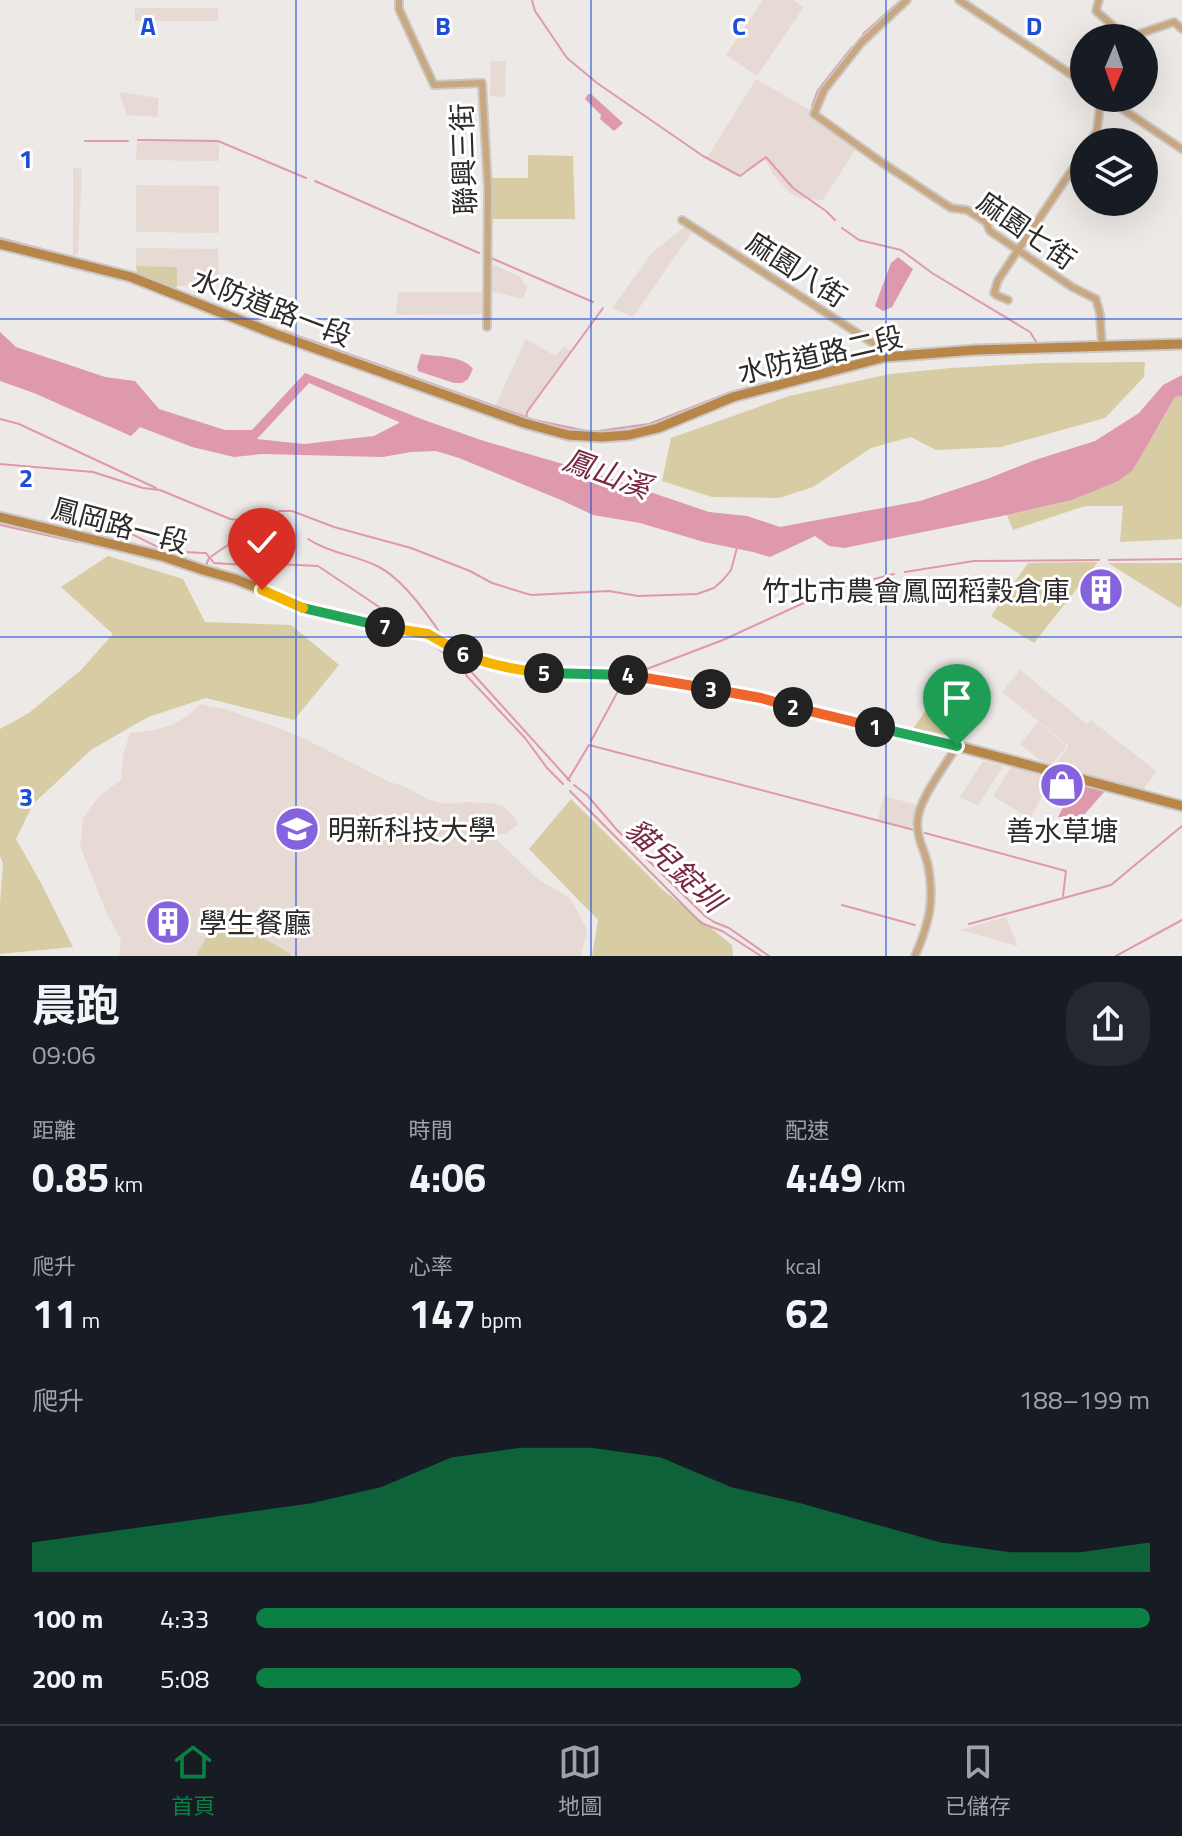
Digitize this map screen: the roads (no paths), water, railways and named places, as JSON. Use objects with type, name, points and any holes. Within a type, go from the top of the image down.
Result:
[{"type":"street","name":"聯興三街","points":[[399,0],[399,9],[434,85],[482,83],[488,189],[487,327]]},
{"type":"street","name":"麻園七街","points":[[907,0],[862,42],[824,90],[814,114],[951,208],[967,210],[986,222],[990,231],[1018,252],[1096,299],[1102,343]]},
{"type":"street","points":[[959,0],[1070,74]]},
{"type":"street","points":[[1099,0],[1096,11],[1111,24]]},
{"type":"street","points":[[1158,27],[1174,22],[1182,29]]},
{"type":"street","points":[[1125,112],[1182,149]]},
{"type":"street","points":[[1008,300],[996,295],[994,289],[1070,173]]},
{"type":"street","name":"麻園八街","points":[[682,220],[883,353]]},
{"type":"street","name":"水防道路一段","points":[[0,244],[131,277],[275,334],[524,423]]},
{"type":"street","name":"水防道路二段","points":[[524,423],[568,435],[629,435],[658,428],[733,397],[883,353],[1102,343],[1182,344]]},
{"type":"street","name":"鳳岡路一段","points":[[0,517],[165,557],[235,579],[317,612],[428,634],[480,661],[550,673],[629,675],[761,698],[1182,806]]},
{"type":"street","points":[[915,956],[930,916],[928,863],[916,833],[918,813],[957,746]]},
{"type":"waterway","points":[[532,0],[535,11],[567,58],[597,83],[703,156],[740,176],[766,157],[793,188],[835,220]]},
{"type":"waterway","points":[[863,34],[901,0]]},
{"type":"waterway","points":[[812,106],[818,90],[852,47]]},
{"type":"waterway","points":[[138,140],[218,141],[306,178]]},
{"type":"waterway","points":[[85,141],[128,141]]},
{"type":"waterway","points":[[315,181],[479,253]]},
{"type":"waterway","points":[[842,228],[859,240],[901,250],[932,273],[1030,332],[1037,343]]},
{"type":"waterway","points":[[0,238],[122,270]]},
{"type":"waterway","points":[[491,258],[593,302]]},
{"type":"waterway","points":[[526,418],[527,412],[603,308]]},
{"type":"waterway","points":[[255,321],[275,328]]},
{"type":"waterway","name":"鳳山溪","points":[[284,331],[534,420],[591,432],[649,424],[731,392],[871,356]]},
{"type":"waterway","points":[[1004,345],[1098,342]]},
{"type":"waterway","points":[[925,349],[946,348]]},
{"type":"waterway","points":[[0,419],[19,424],[156,488]]},
{"type":"waterway","points":[[0,464],[93,472],[143,488],[160,490],[230,519],[246,521],[265,517]]},
{"type":"waterway","points":[[206,565],[209,558],[280,511],[292,511],[334,527],[411,548],[492,583],[531,595],[609,591],[638,596],[697,594],[714,588],[723,580],[731,570],[737,548]]},
{"type":"waterway","points":[[0,525],[78,542]]},
{"type":"waterway","name":"貓兒錠圳","points":[[113,531],[131,534],[166,550],[206,553],[214,563],[318,566],[409,627]]},
{"type":"waterway","points":[[308,539],[387,572],[415,598],[444,639]]},
{"type":"waterway","points":[[1109,560],[1182,559]]},
{"type":"waterway","points":[[905,572],[974,561],[1099,560]]},
{"type":"waterway","points":[[639,672],[723,640],[834,589],[894,574]]},
{"type":"waterway","name":"貓兒錠圳","points":[[424,637],[445,654]]},
{"type":"waterway","points":[[456,655],[570,781]]},
{"type":"waterway","name":"貓兒錠圳","points":[[450,659],[459,667]]},
{"type":"waterway","name":"貓兒錠圳","points":[[466,675],[563,784]]},
{"type":"waterway","points":[[591,741],[624,680]]},
{"type":"waterway","points":[[568,780],[589,745],[914,830]]},
{"type":"waterway","points":[[574,785],[705,916],[729,928],[769,956]]},
{"type":"waterway","name":"貓兒錠圳","points":[[570,791],[701,923],[722,931],[761,956]]},
{"type":"waterway","points":[[969,924],[1111,885],[1182,826]]},
{"type":"waterway","points":[[925,833],[1066,871],[1063,896]]},
{"type":"waterway","points":[[842,905],[915,925]]},
{"type":"waterway","points":[[1116,956],[1182,920]]},
{"type":"place","name":"竹北市農會鳳岡稻穀倉庫","points":[[1101,590]]},
{"type":"place","name":"善水草塘","points":[[1062,785]]},
{"type":"place","name":"明新科技大學","points":[[297,829]]},
{"type":"place","name":"學生餐廳","points":[[168,922]]}]
